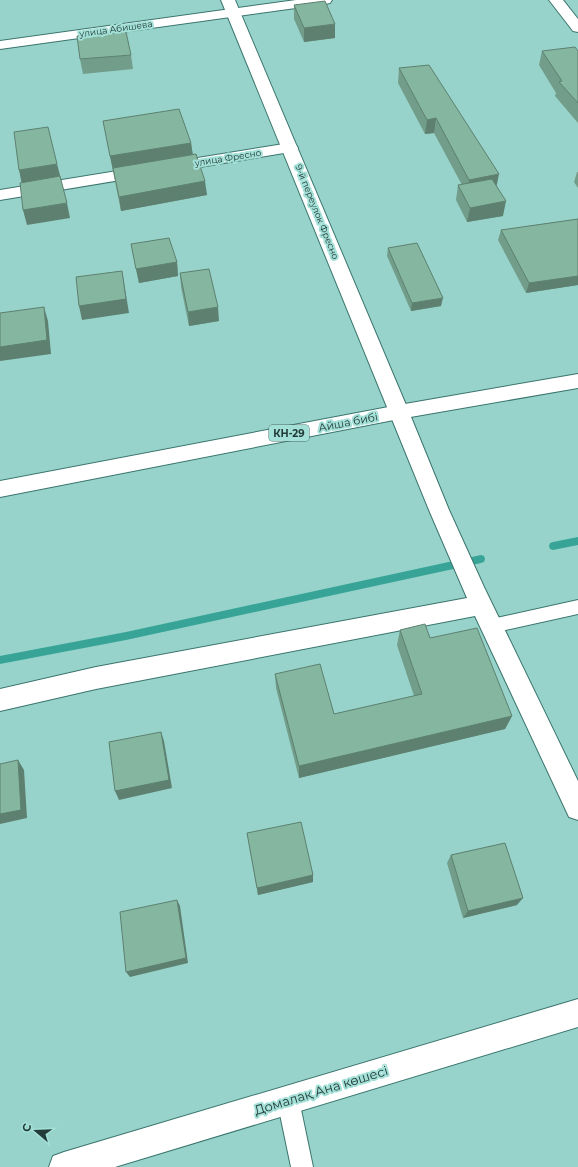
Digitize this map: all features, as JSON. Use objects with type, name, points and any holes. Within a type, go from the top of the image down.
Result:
[{"type":"street","name":"улица Абишева","points":[[0,44],[230,6],[325,0]]},
{"type":"street","points":[[556,0],[578,28]]},
{"type":"street","name":"9-й переулок Фресно","points":[[230,6],[439,510],[578,808]]},
{"type":"street","name":"улица Фресно","points":[[0,195],[290,148]]},
{"type":"street","name":"Айша бибі","points":[[0,489],[399,412],[578,381]]},
{"type":"street","points":[[0,700],[478,596]]},
{"type":"street","name":"Домалақ Ана көшесі","points":[[64,1167],[578,1013]]},
{"type":"lane","points":[[492,626],[578,606]]},
{"type":"lane","points":[[288,1100],[302,1167]]},
{"type":"building","points":[[325,1],[335,24],[304,28],[294,5]]},
{"type":"building","points":[[126,32],[131,55],[80,59],[77,36]]},
{"type":"building","points":[[575,47],[578,51],[578,103],[559,82],[562,81],[542,51]]},
{"type":"building","points":[[429,65],[499,174],[469,180],[436,118],[427,120],[399,68]]},
{"type":"building","points":[[179,109],[191,143],[110,156],[103,121]]},
{"type":"building","points":[[48,127],[57,164],[19,170],[14,132]]},
{"type":"building","points":[[196,154],[205,181],[119,197],[113,168]]},
{"type":"building","points":[[60,176],[67,203],[23,210],[20,183]]},
{"type":"building","points":[[492,179],[506,201],[470,208],[458,185]]},
{"type":"building","points":[[578,219],[578,276],[529,283],[501,230]]},
{"type":"building","points":[[169,238],[177,262],[136,269],[131,244]]},
{"type":"building","points":[[417,243],[443,298],[412,303],[388,248]]},
{"type":"building","points":[[209,269],[218,307],[188,312],[180,273]]},
{"type":"building","points":[[122,271],[126,299],[79,306],[76,277]]},
{"type":"building","points":[[44,307],[47,340],[0,347],[0,313]]},
{"type":"building","points":[[425,624],[430,638],[477,628],[512,716],[299,766],[275,674],[320,664],[334,714],[422,694],[400,630]]},
{"type":"building","points":[[161,732],[169,780],[115,791],[109,742]]},
{"type":"building","points":[[18,760],[21,810],[0,814],[0,764]]},
{"type":"building","points":[[301,822],[313,875],[257,888],[247,833]]},
{"type":"building","points":[[505,843],[523,898],[468,911],[451,855]]},
{"type":"building","points":[[177,900],[186,958],[126,972],[120,912]]},
{"type":"waterway","points":[[553,546],[578,541]]},
{"type":"waterway","points":[[0,660],[126,636],[481,559]]}]
